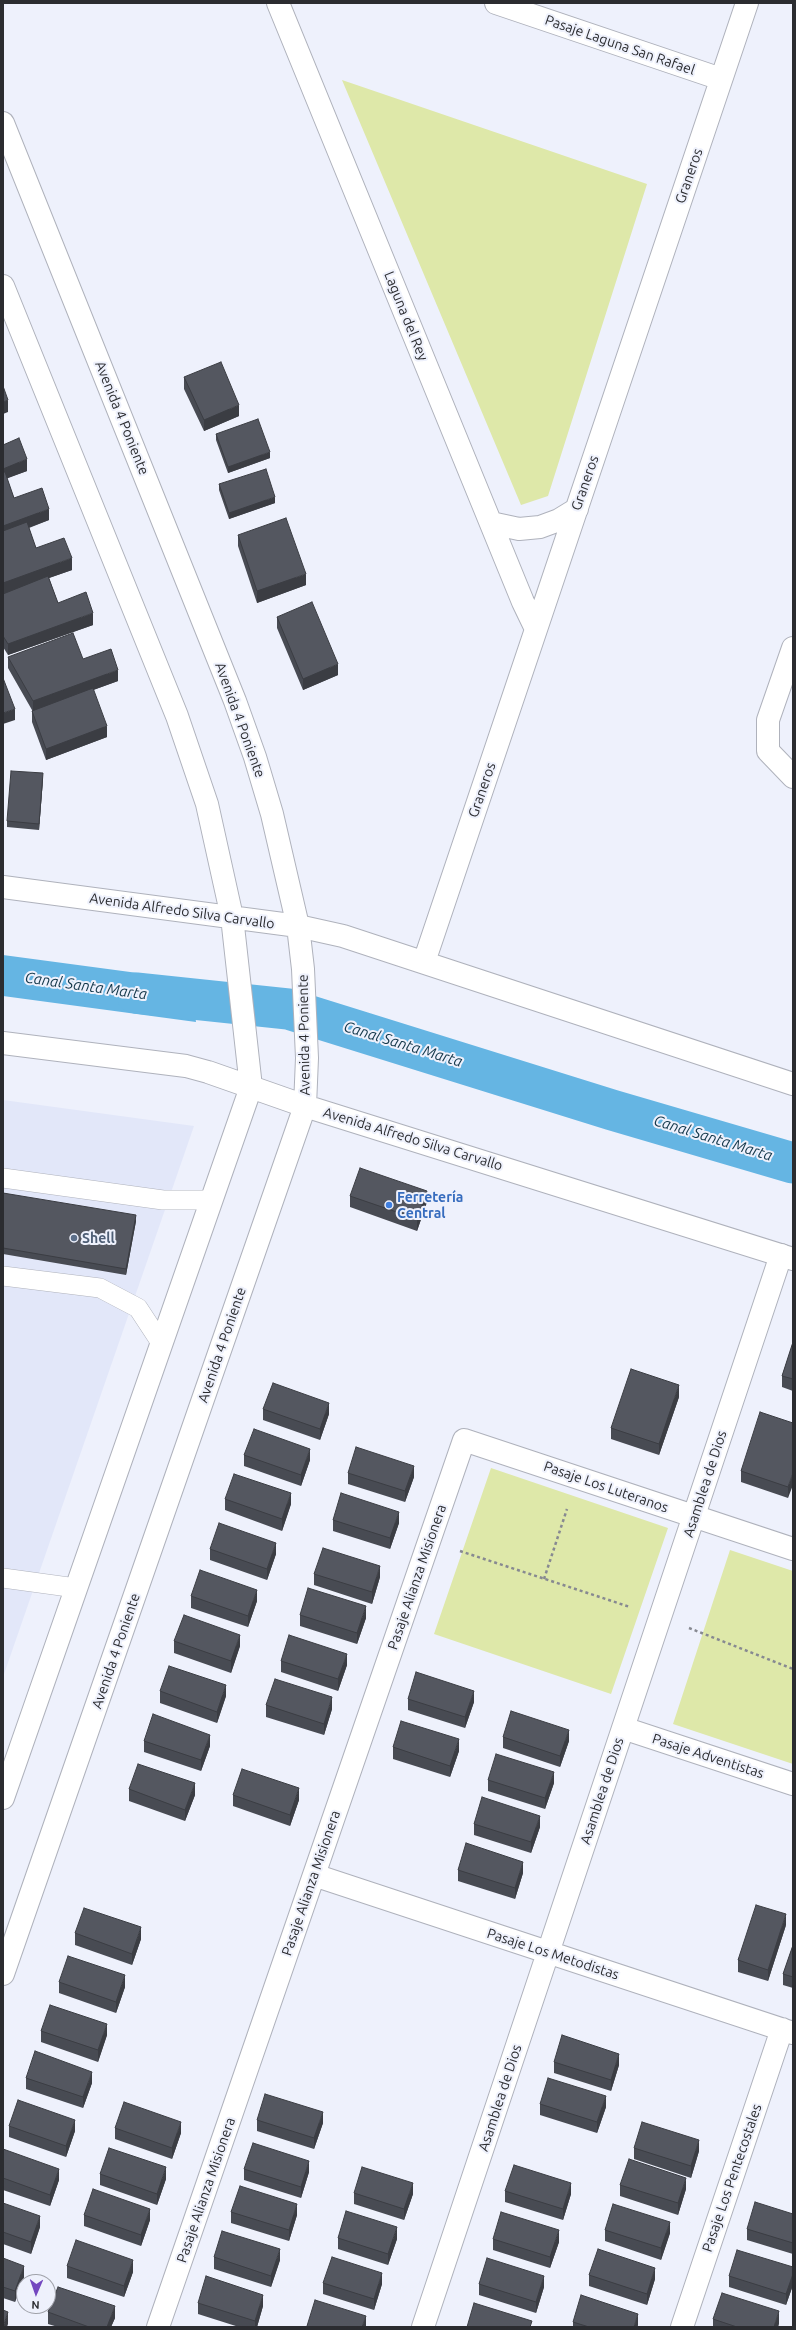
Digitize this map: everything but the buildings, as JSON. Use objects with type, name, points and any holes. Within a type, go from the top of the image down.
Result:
[{"type":"street","name":"Laguna del Rey","points":[[278,3],[491,523],[536,628]]},
{"type":"street","name":"Pasaje Laguna San Rafael","points":[[496,3],[721,79]]},
{"type":"street","name":"Graneros","points":[[424,962],[747,3]]},
{"type":"street","name":"Avenida 4 Poniente","points":[[3,123],[235,701],[272,814],[298,926],[303,968],[306,1058],[305,1106],[3,1974]]},
{"type":"street","points":[[3,286],[177,716],[207,804],[232,917],[251,1087],[3,1798]]},
{"type":"street","points":[[491,523],[519,529],[540,528],[559,520],[576,509]]},
{"type":"street","points":[[793,648],[768,720],[768,751],[793,776]]},
{"type":"street","name":"Avenida Alfredo Silva Carvallo","points":[[3,887],[298,926],[343,936],[793,1084]]},
{"type":"street","name":"Avenida Alfredo Silva Carvallo","points":[[3,1042],[186,1066],[305,1106],[787,1257]]},
{"type":"street","name":"Asamblea de Dios","points":[[423,2327],[693,1517],[787,1257]]},
{"type":"street","name":"Pasaje Los Luteranos","points":[[464,1440],[793,1549]]},
{"type":"street","name":"Pasaje Alianza Misionera","points":[[158,2327],[464,1440]]},
{"type":"street","name":"Pasaje Adventistas","points":[[623,1728],[793,1784]]},
{"type":"street","name":"Pasaje Los Metodistas","points":[[314,1875],[787,2031]]},
{"type":"street","name":"Pasaje Los Pentecostales","points":[[682,2327],[787,2031]]},
{"type":"lane","points":[[3,1178],[163,1200],[212,1200]]},
{"type":"lane","points":[[3,1276],[100,1288],[138,1308],[161,1344]]},
{"type":"lane","points":[[3,1578],[76,1588]]},
{"type":"path","points":[[544,1579],[577,1478]]},
{"type":"path","points":[[429,1541],[629,1607]]},
{"type":"path","points":[[660,1617],[793,1669]]},
{"type":"shaded area","points":[[3,1100],[194,1126],[3,1677]]},
{"type":"green space","points":[[342,80],[647,184],[548,496],[521,505]]},
{"type":"green space","points":[[491,1468],[668,1528],[611,1694],[434,1634]]},
{"type":"green space","points":[[730,1550],[793,1571],[793,1764],[673,1724]]},
{"type":"water","points":[[3,955],[190,980],[196,1022],[3,996]]},
{"type":"waterway","name":"Canal Santa Marta","points":[[136,993],[288,1009],[612,1110],[793,1163]]},
{"type":"place","name":"Ferretería Central","points":[[389,1205]]},
{"type":"place","name":"Shell","points":[[74,1238]]}]
